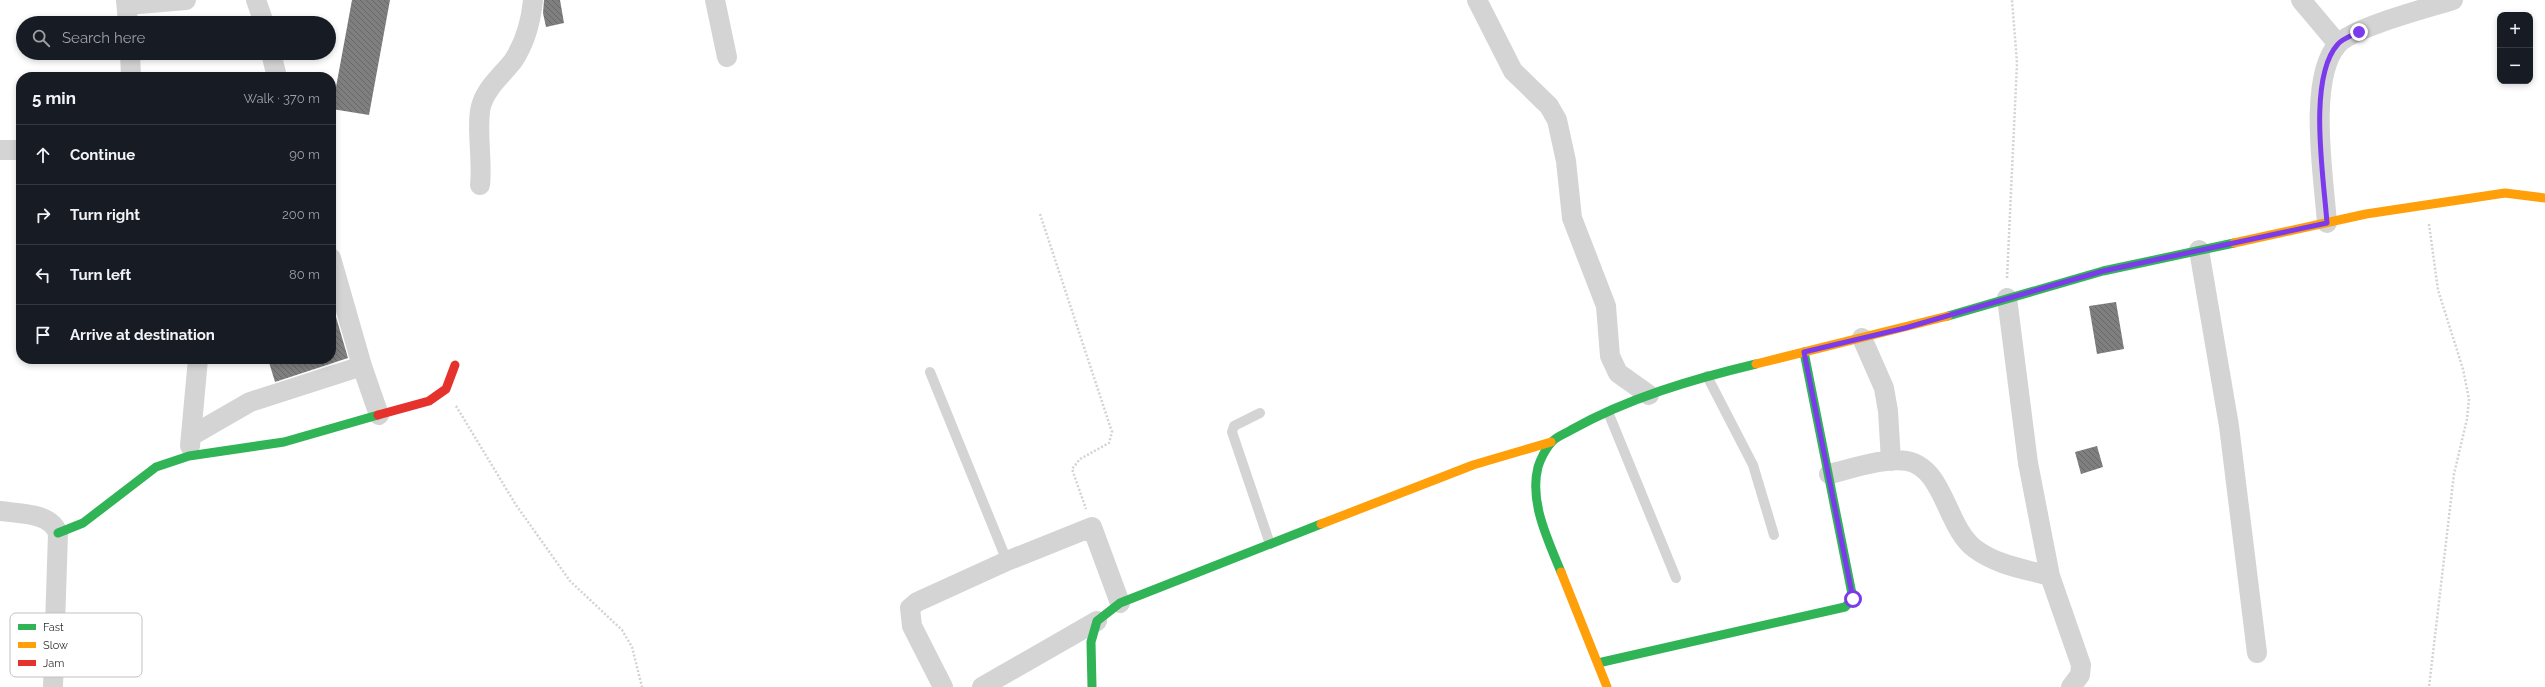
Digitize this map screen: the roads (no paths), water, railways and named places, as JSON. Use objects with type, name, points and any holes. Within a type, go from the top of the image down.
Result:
[{"type":"street","points":[[127,9],[186,0]]},
{"type":"street","points":[[256,0],[262,16]]},
{"type":"street","points":[[480,185],[482,168],[479,124],[482,103],[490,89],[514,59],[527,32],[534,0]]},
{"type":"street","points":[[715,0],[727,57]]},
{"type":"street","points":[[1477,0],[1513,71],[1549,106],[1557,120],[1566,161],[1572,218],[1606,306],[1610,356],[1618,373],[1649,395]]},
{"type":"street","points":[[2301,0],[2338,44]]},
{"type":"street","points":[[2327,223],[2319,106],[2324,70],[2338,44],[2359,32],[2453,0]]},
{"type":"street","points":[[130,60],[131,72]]},
{"type":"street","points":[[273,60],[276,72]]},
{"type":"street","points":[[0,150],[16,150]]},
{"type":"street","points":[[982,687],[1097,621],[1120,603],[1473,465],[1551,442],[1591,419],[1649,395],[1707,376],[1862,338],[2103,271],[2199,250],[2327,223],[2505,193],[2545,198]]},
{"type":"street","points":[[2199,250],[2229,426],[2256,653]]},
{"type":"street","points":[[336,289],[379,416]]},
{"type":"street","points":[[2006,298],[2028,463],[2050,576],[2081,665],[2080,675],[2076,683],[2070,687]]},
{"type":"street","points":[[1862,338],[1884,388],[1888,411],[1891,461]]},
{"type":"street","points":[[1598,663],[1849,604],[1853,593],[1804,352]]},
{"type":"street","points":[[189,456],[198,364]]},
{"type":"street","points":[[58,533],[83,523],[131,484],[156,467],[189,456],[284,442],[430,401],[446,389],[455,365]]},
{"type":"street","points":[[191,436],[250,402],[362,366]]},
{"type":"street","points":[[1551,442],[1538,466],[1535,482],[1536,504],[1607,687]]},
{"type":"street","points":[[1829,474],[1891,461],[1907,461],[1923,468],[1935,481],[1956,525],[1972,546],[1990,558],[2011,566],[2050,576]]},
{"type":"street","points":[[0,511],[36,516],[50,521],[58,533],[56,613]]},
{"type":"street","points":[[943,687],[912,626],[910,608],[917,602],[1007,561],[1092,527],[1120,603]]},
{"type":"street","points":[[1092,687],[1091,642],[1097,621]]},
{"type":"street","points":[[54,677],[54,687]]},
{"type":"lane","points":[[930,372],[1007,561]]},
{"type":"lane","points":[[1707,376],[1753,465],[1774,535]]},
{"type":"lane","points":[[1608,412],[1676,578]]},
{"type":"lane","points":[[1260,413],[1234,426],[1232,432],[1270,544]]}]
